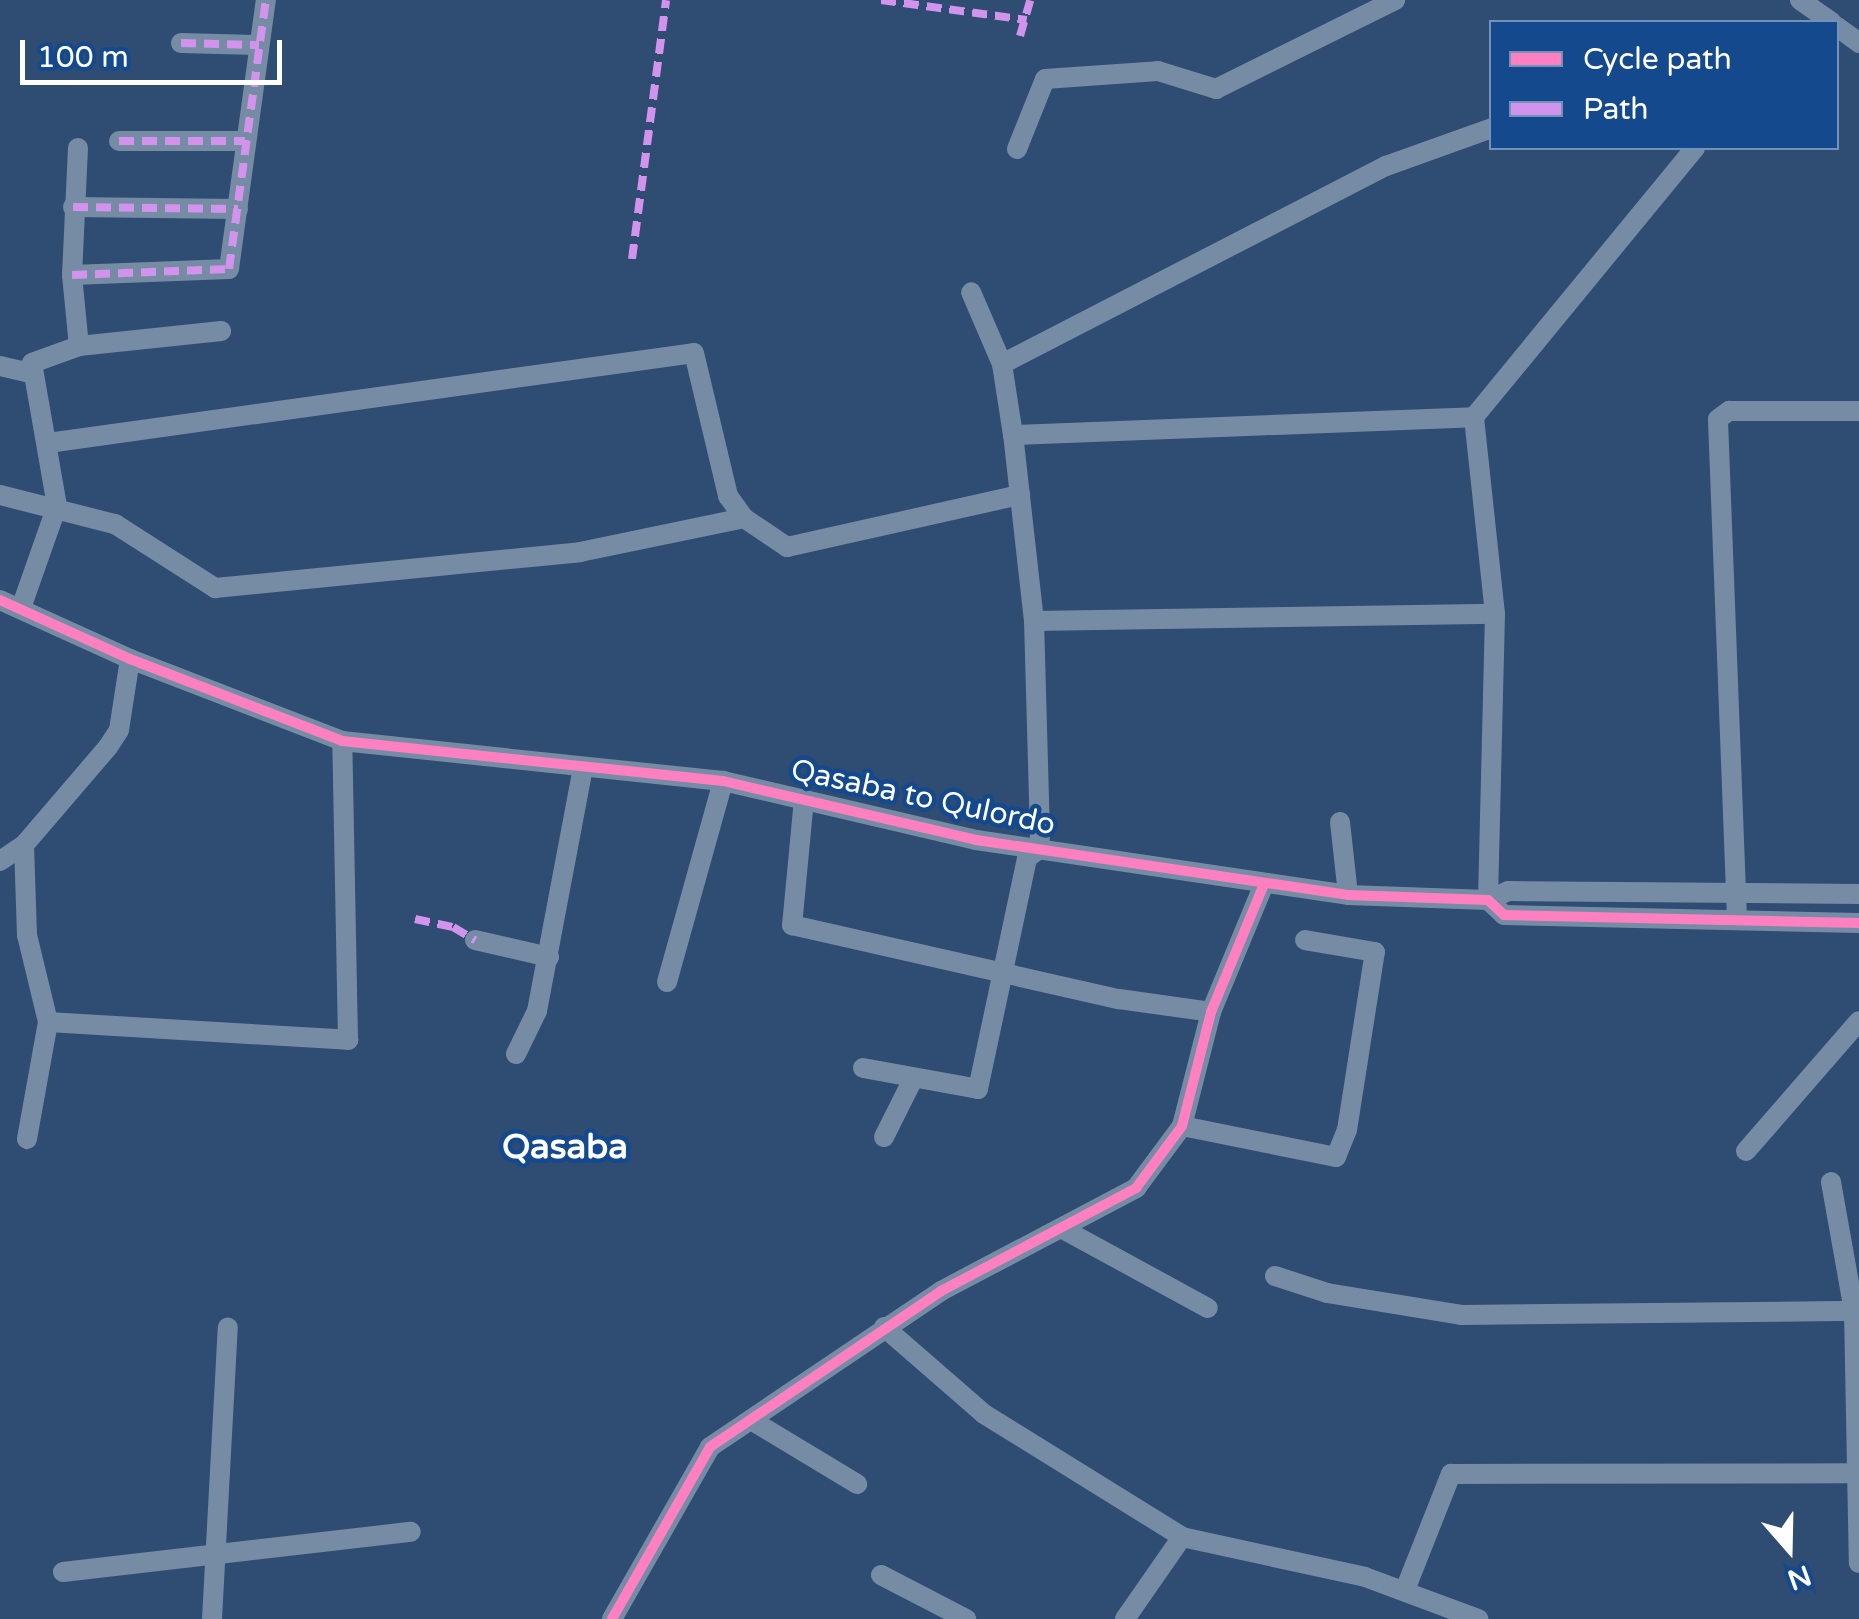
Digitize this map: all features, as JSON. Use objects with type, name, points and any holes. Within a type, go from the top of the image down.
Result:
[{"type":"street","points":[[72,276],[229,270],[266,0]]},
{"type":"street","points":[[1017,149],[1045,79],[1158,71],[1216,89],[1395,0]]},
{"type":"street","points":[[1839,28],[1859,43]]},
{"type":"street","points":[[181,43],[259,45]]},
{"type":"street","points":[[1002,364],[1386,166],[1489,129]]},
{"type":"street","points":[[119,141],[245,142]]},
{"type":"street","points":[[78,148],[72,276],[79,346]]},
{"type":"street","points":[[1694,150],[1474,418],[1495,614],[1488,900],[1508,891],[1859,894]]},
{"type":"street","points":[[73,207],[238,209]]},
{"type":"street","points":[[863,1068],[978,1090],[1027,858],[1038,850],[1034,621],[1013,435],[1002,364],[971,292]]},
{"type":"street","points":[[21,608],[57,506],[48,443],[31,373],[40,356],[79,346],[221,331]]},
{"type":"street","points":[[48,443],[694,352],[728,496],[744,518],[787,547],[1020,494]]},
{"type":"street","points":[[0,366],[31,373]]},
{"type":"street","points":[[1737,919],[1718,419],[1729,411],[1859,411]]},
{"type":"street","points":[[1013,435],[1474,418]]},
{"type":"street","points":[[0,495],[57,506],[115,524],[215,588],[580,552],[744,518]]},
{"type":"street","name":"Qasaba to Qulordo","points":[[0,600],[130,659],[342,741],[583,767],[608,764],[723,781],[1038,850],[1348,895],[1488,900],[1504,915],[1859,923]]},
{"type":"street","points":[[1034,621],[1495,614]]},
{"type":"street","points":[[0,860],[24,845],[119,730],[130,659]]},
{"type":"street","points":[[48,1022],[348,1040],[342,741]]},
{"type":"street","points":[[516,1054],[537,1011],[583,767]]},
{"type":"street","points":[[667,982],[723,781]]},
{"type":"street","points":[[804,799],[792,924],[1004,974],[1211,1012]]},
{"type":"street","points":[[1340,822],[1348,895]]},
{"type":"street","points":[[24,845],[28,935],[48,1022],[27,1140]]},
{"type":"street","points":[[612,1619],[710,1447],[884,1328],[1136,1188],[1182,1126],[1211,1012],[1264,884]]},
{"type":"street","points":[[475,940],[549,957]]},
{"type":"street","points":[[1182,1126],[1336,1157],[1348,1130],[1375,952],[1305,940]]},
{"type":"street","points":[[1746,1151],[1859,1021]]},
{"type":"street","points":[[884,1137],[913,1079]]},
{"type":"street","points":[[1831,1182],[1856,1310],[1859,1564]]},
{"type":"street","points":[[1061,1228],[1208,1308]]},
{"type":"street","points":[[1275,1276],[1327,1293],[1460,1315],[1856,1310]]},
{"type":"street","points":[[212,1619],[210,1552],[228,1327]]},
{"type":"street","points":[[884,1328],[984,1414],[1182,1537],[1405,1590],[1478,1619]]},
{"type":"street","points":[[751,1420],[857,1484]]},
{"type":"street","points":[[1405,1590],[1451,1474],[1858,1473]]},
{"type":"street","points":[[63,1572],[210,1552],[410,1532]]},
{"type":"street","points":[[1124,1619],[1182,1537]]},
{"type":"street","points":[[881,1575],[966,1619]]},
{"type":"marked path","points":[[72,275],[229,269],[266,0]]},
{"type":"marked path","points":[[632,259],[666,0]]},
{"type":"marked path","points":[[881,0],[1027,20]]},
{"type":"marked path","points":[[1020,36],[1030,0]]},
{"type":"marked path","points":[[181,43],[259,45]]},
{"type":"marked path","points":[[119,141],[245,141]]},
{"type":"marked path","points":[[73,207],[238,209]]},
{"type":"marked path","points":[[415,919],[453,927],[475,940]]},
{"type":"cycle path","points":[[0,600],[130,659],[342,741],[723,781],[976,840],[1348,895],[1488,900],[1504,915],[1859,923]]},
{"type":"cycle path","points":[[612,1619],[710,1447],[941,1291],[1136,1188],[1182,1126],[1211,1012],[1264,884]]},
{"type":"district","name":"Qasaba","points":[[565,1147]]}]
